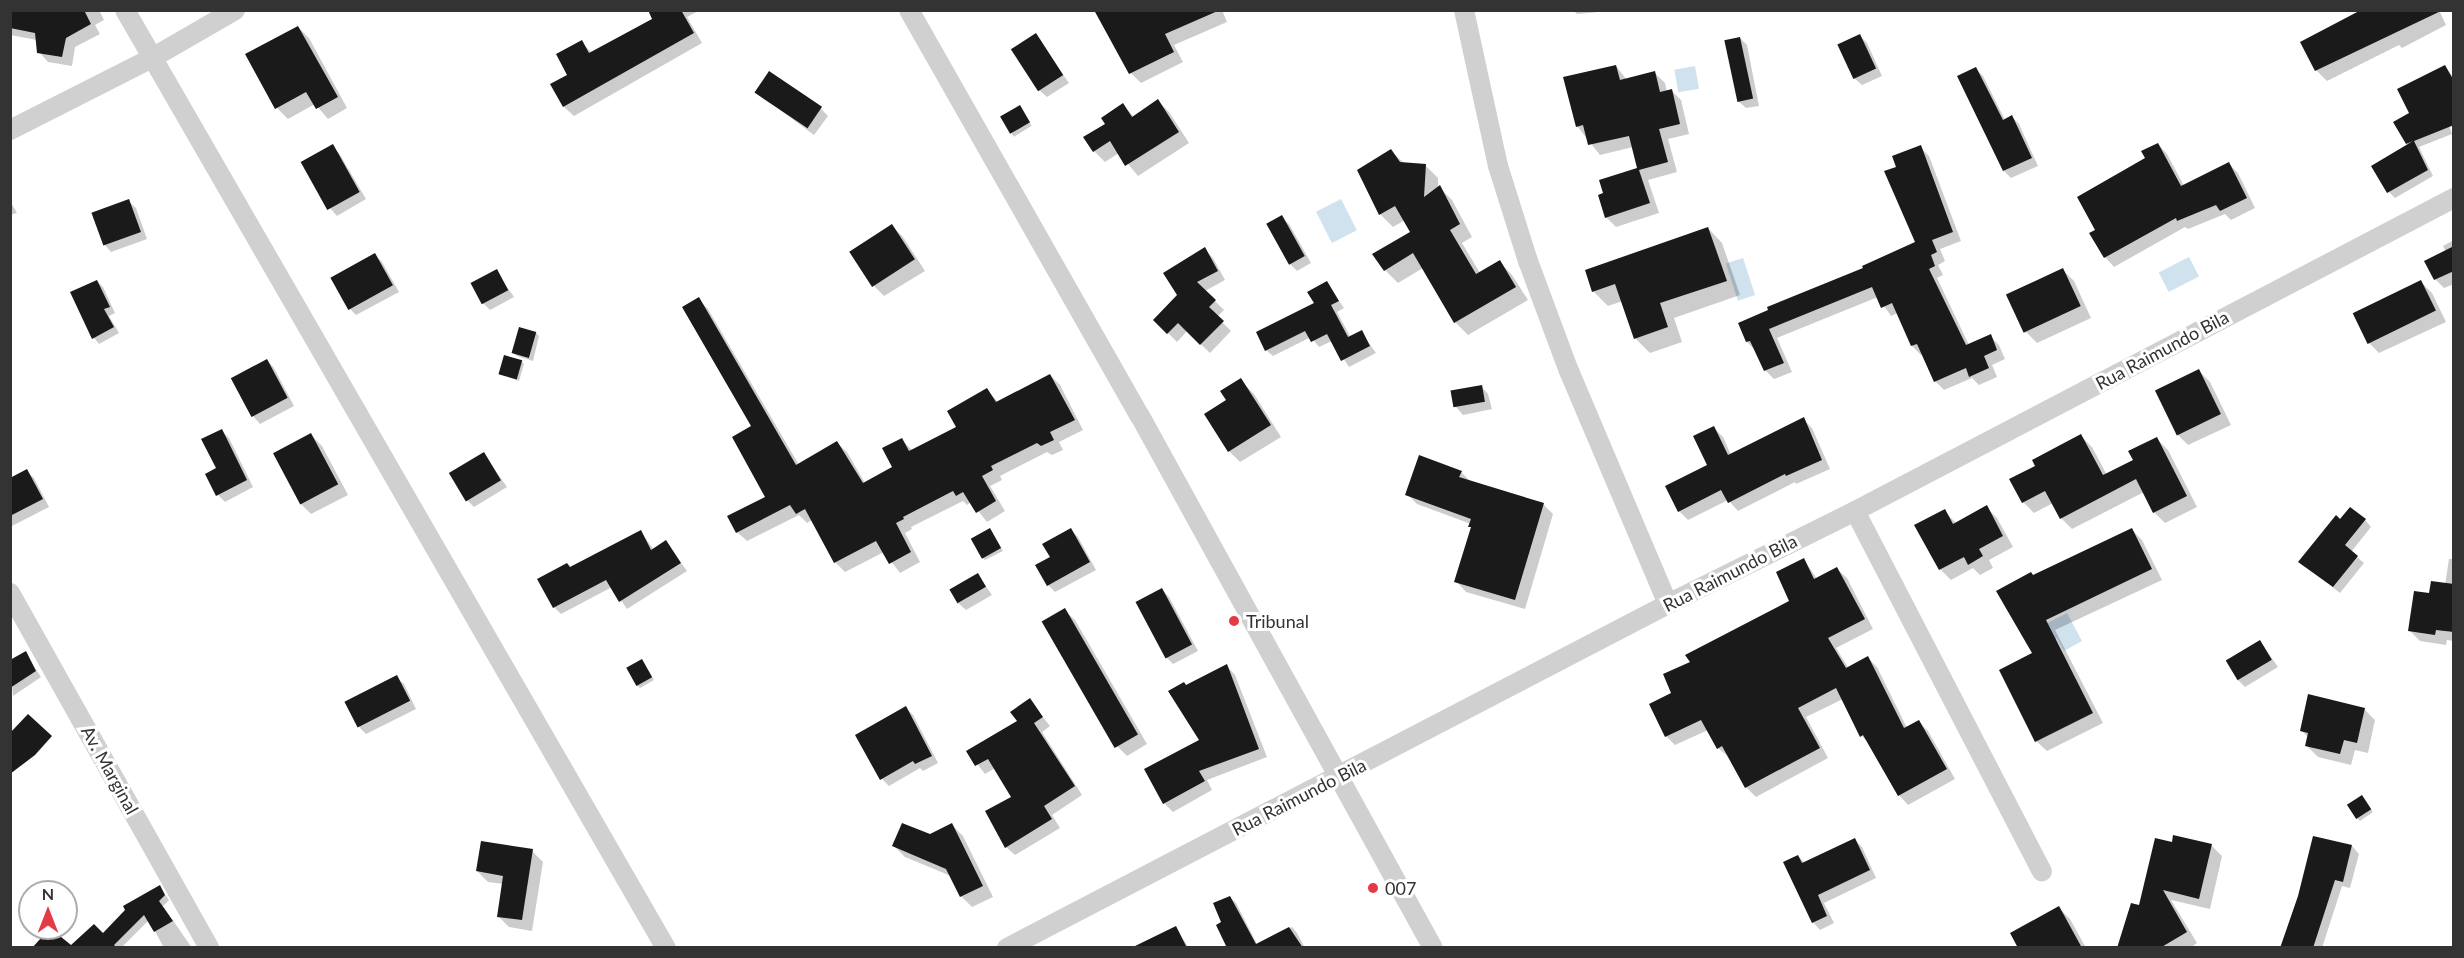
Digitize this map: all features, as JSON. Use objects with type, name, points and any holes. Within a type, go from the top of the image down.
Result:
[{"type":"street","points":[[125,10],[666,948]]},
{"type":"street","points":[[10,130],[152,58],[235,10]]},
{"type":"street","points":[[909,10],[1140,416],[1433,948]]},
{"type":"street","points":[[1464,10],[1498,166],[1528,261],[1569,371],[1668,604]]},
{"type":"street","name":"Rua Raimundo Bila","points":[[1007,948],[1034,942],[1339,776],[1668,604],[1855,511],[2454,198]]},
{"type":"street","points":[[1855,511],[2042,871]]},
{"type":"street","name":"Av. Marginal","points":[[10,593],[209,948]]},
{"type":"water","points":[[1695,66],[1699,89],[1678,92],[1674,70]]},
{"type":"water","points":[[1341,199],[1357,230],[1332,243],[1316,212]]},
{"type":"water","points":[[2189,257],[2199,277],[2169,292],[2159,272]]},
{"type":"water","points":[[1743,258],[1755,295],[1738,301],[1726,264]]},
{"type":"water","points":[[2067,613],[2082,641],[2064,651],[2057,638],[2042,646],[2034,630]]},
{"type":"building","points":[[10,10],[84,10],[91,24],[66,38],[62,57],[37,53],[35,33],[10,28]]},
{"type":"building","points":[[648,10],[681,10],[694,33],[563,107],[550,84],[567,75],[556,54],[582,40],[589,53],[652,19]]},
{"type":"building","points":[[1094,10],[1220,10],[1165,34],[1174,52],[1129,74]]},
{"type":"building","points":[[2361,10],[2443,10],[2315,71],[2300,42]]},
{"type":"building","points":[[298,26],[338,97],[316,109],[306,92],[275,109],[245,54]]},
{"type":"building","points":[[1036,33],[1063,75],[1038,91],[1011,49]]},
{"type":"building","points":[[1860,34],[1876,68],[1853,79],[1837,45]]},
{"type":"building","points":[[1740,37],[1753,99],[1737,102],[1724,40]]},
{"type":"building","points":[[1616,65],[1620,80],[1655,71],[1660,92],[1672,89],[1680,124],[1659,129],[1668,162],[1639,170],[1650,203],[1605,218],[1598,195],[1603,193],[1599,180],[1637,168],[1629,136],[1588,145],[1583,125],[1576,127],[1563,77]]},
{"type":"building","points":[[2445,65],[2454,81],[2454,125],[2414,141],[2428,170],[2387,193],[2371,166],[2413,141],[2406,144],[2393,122],[2409,113],[2397,89]]},
{"type":"building","points":[[1976,67],[2003,120],[2012,115],[2032,158],[2003,171],[1957,76]]},
{"type":"building","points":[[769,71],[822,107],[808,128],[754,93]]},
{"type":"building","points":[[1158,99],[1179,132],[1125,166],[1110,141],[1093,152],[1083,137],[1105,124],[1101,118],[1123,103],[1132,117]]},
{"type":"building","points":[[1020,105],[1030,122],[1010,134],[1000,116]]},
{"type":"building","points":[[2158,143],[2181,186],[2229,162],[2247,198],[2220,211],[2216,205],[2177,221],[2176,218],[2104,258],[2089,233],[2095,230],[2077,197],[2145,158],[2141,151]]},
{"type":"building","points":[[333,144],[360,192],[327,210],[301,162]]},
{"type":"building","points":[[1921,145],[1953,232],[1932,240],[1937,252],[1931,255],[1935,266],[1929,269],[1966,345],[1991,334],[1997,350],[1984,356],[1989,368],[1969,377],[1966,368],[1934,382],[1917,344],[1911,346],[1892,303],[1881,308],[1872,287],[1769,329],[1784,363],[1764,371],[1750,341],[1746,342],[1738,323],[1768,310],[1767,307],[1863,268],[1862,266],[1915,242],[1884,171],[1896,167],[1892,156]]},
{"type":"building","points":[[1391,149],[1400,162],[1426,164],[1424,197],[1440,185],[1460,224],[1450,230],[1476,274],[1500,260],[1516,287],[1454,323],[1413,253],[1384,271],[1372,254],[1410,232],[1395,206],[1379,215],[1357,170]]},
{"type":"building","points":[[129,199],[141,232],[103,246],[91,213]]},
{"type":"building","points":[[1282,215],[1305,256],[1289,265],[1266,224]]},
{"type":"building","points":[[892,224],[915,259],[872,287],[849,252]]},
{"type":"building","points":[[1708,227],[1727,281],[1660,303],[1668,327],[1634,339],[1615,284],[1592,292],[1585,270]]},
{"type":"building","points":[[2454,246],[2454,271],[2434,280],[2424,261]]},
{"type":"building","points":[[1205,247],[1218,271],[1197,282],[1216,300],[1209,307],[1224,321],[1200,345],[1178,323],[1167,334],[1153,320],[1177,295],[1163,273]]},
{"type":"building","points":[[375,253],[393,285],[348,310],[330,278]]},
{"type":"building","points":[[2063,268],[2081,306],[2024,333],[2006,295]]},
{"type":"building","points":[[497,269],[508,290],[482,304],[471,283]]},
{"type":"building","points":[[97,280],[110,307],[104,309],[114,327],[92,339],[70,292]]},
{"type":"building","points":[[2421,280],[2436,311],[2368,344],[2353,313]]},
{"type":"building","points":[[1327,281],[1339,301],[1331,305],[1348,337],[1362,330],[1370,346],[1341,361],[1327,334],[1311,342],[1305,331],[1265,351],[1256,332],[1314,303],[1307,292]]},
{"type":"building","points":[[699,297],[796,465],[837,441],[863,483],[892,467],[882,448],[902,438],[909,451],[956,427],[947,411],[987,388],[996,402],[1050,374],[1075,420],[1050,432],[1054,440],[1041,446],[1037,443],[991,466],[993,470],[982,476],[996,501],[976,513],[963,492],[956,496],[953,491],[903,517],[904,519],[896,523],[911,552],[889,564],[876,541],[834,563],[805,509],[796,514],[790,505],[736,533],[727,516],[765,497],[732,437],[751,426],[682,307]]},
{"type":"building","points":[[519,327],[536,332],[529,358],[512,353]]},
{"type":"building","points":[[504,355],[522,360],[517,379],[498,374]]},
{"type":"building","points":[[267,359],[288,398],[251,417],[231,378]]},
{"type":"building","points":[[2199,369],[2221,414],[2177,435],[2155,390]]},
{"type":"building","points":[[1241,378],[1271,425],[1228,452],[1204,414],[1226,400],[1220,391]]},
{"type":"building","points":[[1482,385],[1485,402],[1453,407],[1450,391]]},
{"type":"building","points":[[1804,417],[1822,460],[1786,476],[1785,474],[1728,503],[1721,490],[1678,512],[1665,486],[1707,465],[1693,436],[1714,426],[1728,455]]},
{"type":"building","points":[[222,429],[247,480],[216,496],[205,474],[216,468],[201,439]]},
{"type":"building","points":[[311,433],[338,484],[300,504],[273,453]]},
{"type":"building","points":[[2081,434],[2103,475],[2133,460],[2128,451],[2157,437],[2187,496],[2153,513],[2136,479],[2060,519],[2045,491],[2022,503],[2009,479],[2035,466],[2032,460]]},
{"type":"building","points":[[484,452],[501,480],[466,501],[449,473]]},
{"type":"building","points":[[1419,455],[1462,471],[1459,477],[1544,503],[1515,600],[1454,582],[1471,527],[1468,527],[1471,519],[1405,495]]},
{"type":"building","points":[[27,469],[43,499],[10,516],[10,478]]},
{"type":"building","points":[[1987,505],[2003,536],[1979,549],[1983,556],[1968,565],[1964,557],[1939,570],[1914,525],[1945,509],[1953,524]]},
{"type":"building","points":[[2350,507],[2366,519],[2345,545],[2358,556],[2333,587],[2298,562],[2336,515],[2340,519]]},
{"type":"building","points":[[990,528],[1001,548],[982,559],[971,539]]},
{"type":"building","points":[[1071,528],[1090,562],[1047,586],[1035,565],[1050,557],[1042,544]]},
{"type":"building","points":[[2132,528],[2152,569],[2046,620],[2093,713],[2035,742],[1999,670],[2032,653],[1996,591],[2031,572],[2033,575]]},
{"type":"building","points":[[641,530],[651,550],[666,540],[681,563],[619,602],[606,580],[553,608],[537,579],[567,563],[570,567]]},
{"type":"building","points":[[1804,558],[1814,579],[1837,567],[1865,619],[1828,638],[1846,668],[1868,656],[1904,728],[1919,720],[1947,769],[1898,796],[1863,735],[1860,737],[1836,688],[1798,708],[1820,748],[1745,788],[1722,746],[1717,749],[1701,720],[1665,737],[1649,704],[1671,693],[1663,674],[1690,662],[1685,655],[1789,601],[1776,572]]},
{"type":"building","points":[[978,573],[986,587],[957,603],[949,590]]},
{"type":"building","points":[[2431,581],[2454,584],[2454,632],[2436,630],[2435,635],[2408,631],[2414,591],[2429,593]]},
{"type":"building","points":[[1162,588],[1192,645],[1166,659],[1136,602]]},
{"type":"building","points":[[1065,608],[1138,734],[1115,748],[1042,622]]},
{"type":"building","points":[[2260,640],[2272,660],[2238,680],[2226,661]]},
{"type":"building","points":[[26,651],[36,671],[10,688],[10,660]]},
{"type":"building","points":[[642,659],[652,677],[636,686],[626,668]]},
{"type":"building","points":[[1227,664],[1259,749],[1199,771],[1205,781],[1163,804],[1144,769],[1199,740],[1168,691],[1184,682],[1186,685]]},
{"type":"building","points":[[397,675],[410,701],[358,728],[344,702]]},
{"type":"building","points":[[2308,694],[2365,708],[2357,743],[2344,740],[2340,754],[2305,746],[2308,733],[2300,731]]},
{"type":"building","points":[[1030,698],[1043,717],[1034,723],[1075,786],[1044,806],[1052,819],[1005,848],[985,811],[1011,797],[988,759],[975,766],[966,751],[1017,721],[1010,712]]},
{"type":"building","points":[[906,706],[932,756],[915,764],[913,761],[880,780],[855,735]]},
{"type":"building","points":[[28,714],[52,736],[35,755],[10,774],[10,733]]},
{"type":"building","points":[[2362,795],[2371,809],[2356,819],[2347,805]]},
{"type":"building","points":[[902,823],[930,834],[952,823],[983,886],[960,897],[946,869],[892,846]]},
{"type":"building","points":[[2173,835],[2212,844],[2199,899],[2163,890],[2187,932],[2160,948],[2117,948],[2131,903],[2139,905],[2155,838],[2172,842]]},
{"type":"building","points":[[2313,836],[2352,845],[2343,882],[2335,880],[2313,948],[2280,948],[2298,896]]},
{"type":"building","points":[[1855,838],[1870,870],[1818,895],[1827,916],[1812,923],[1783,862],[1798,855],[1802,863]]},
{"type":"building","points":[[481,841],[533,849],[522,920],[497,917],[503,876],[476,871]]},
{"type":"building","points":[[160,885],[165,895],[159,901],[173,921],[154,932],[144,915],[114,945],[117,948],[32,948],[39,940],[65,940],[71,945],[94,924],[103,933],[125,910],[123,906]]},
{"type":"building","points":[[1230,896],[1256,944],[1289,927],[1303,948],[1227,948],[1216,925],[1221,922],[1213,903]]},
{"type":"building","points":[[2059,906],[2082,948],[2018,948],[2010,933]]},
{"type":"building","points":[[1176,926],[1187,948],[1131,948]]},
{"type":"place","name":"Tribunal","points":[[1234,621]]},
{"type":"place","name":"007","points":[[1373,888]]}]
